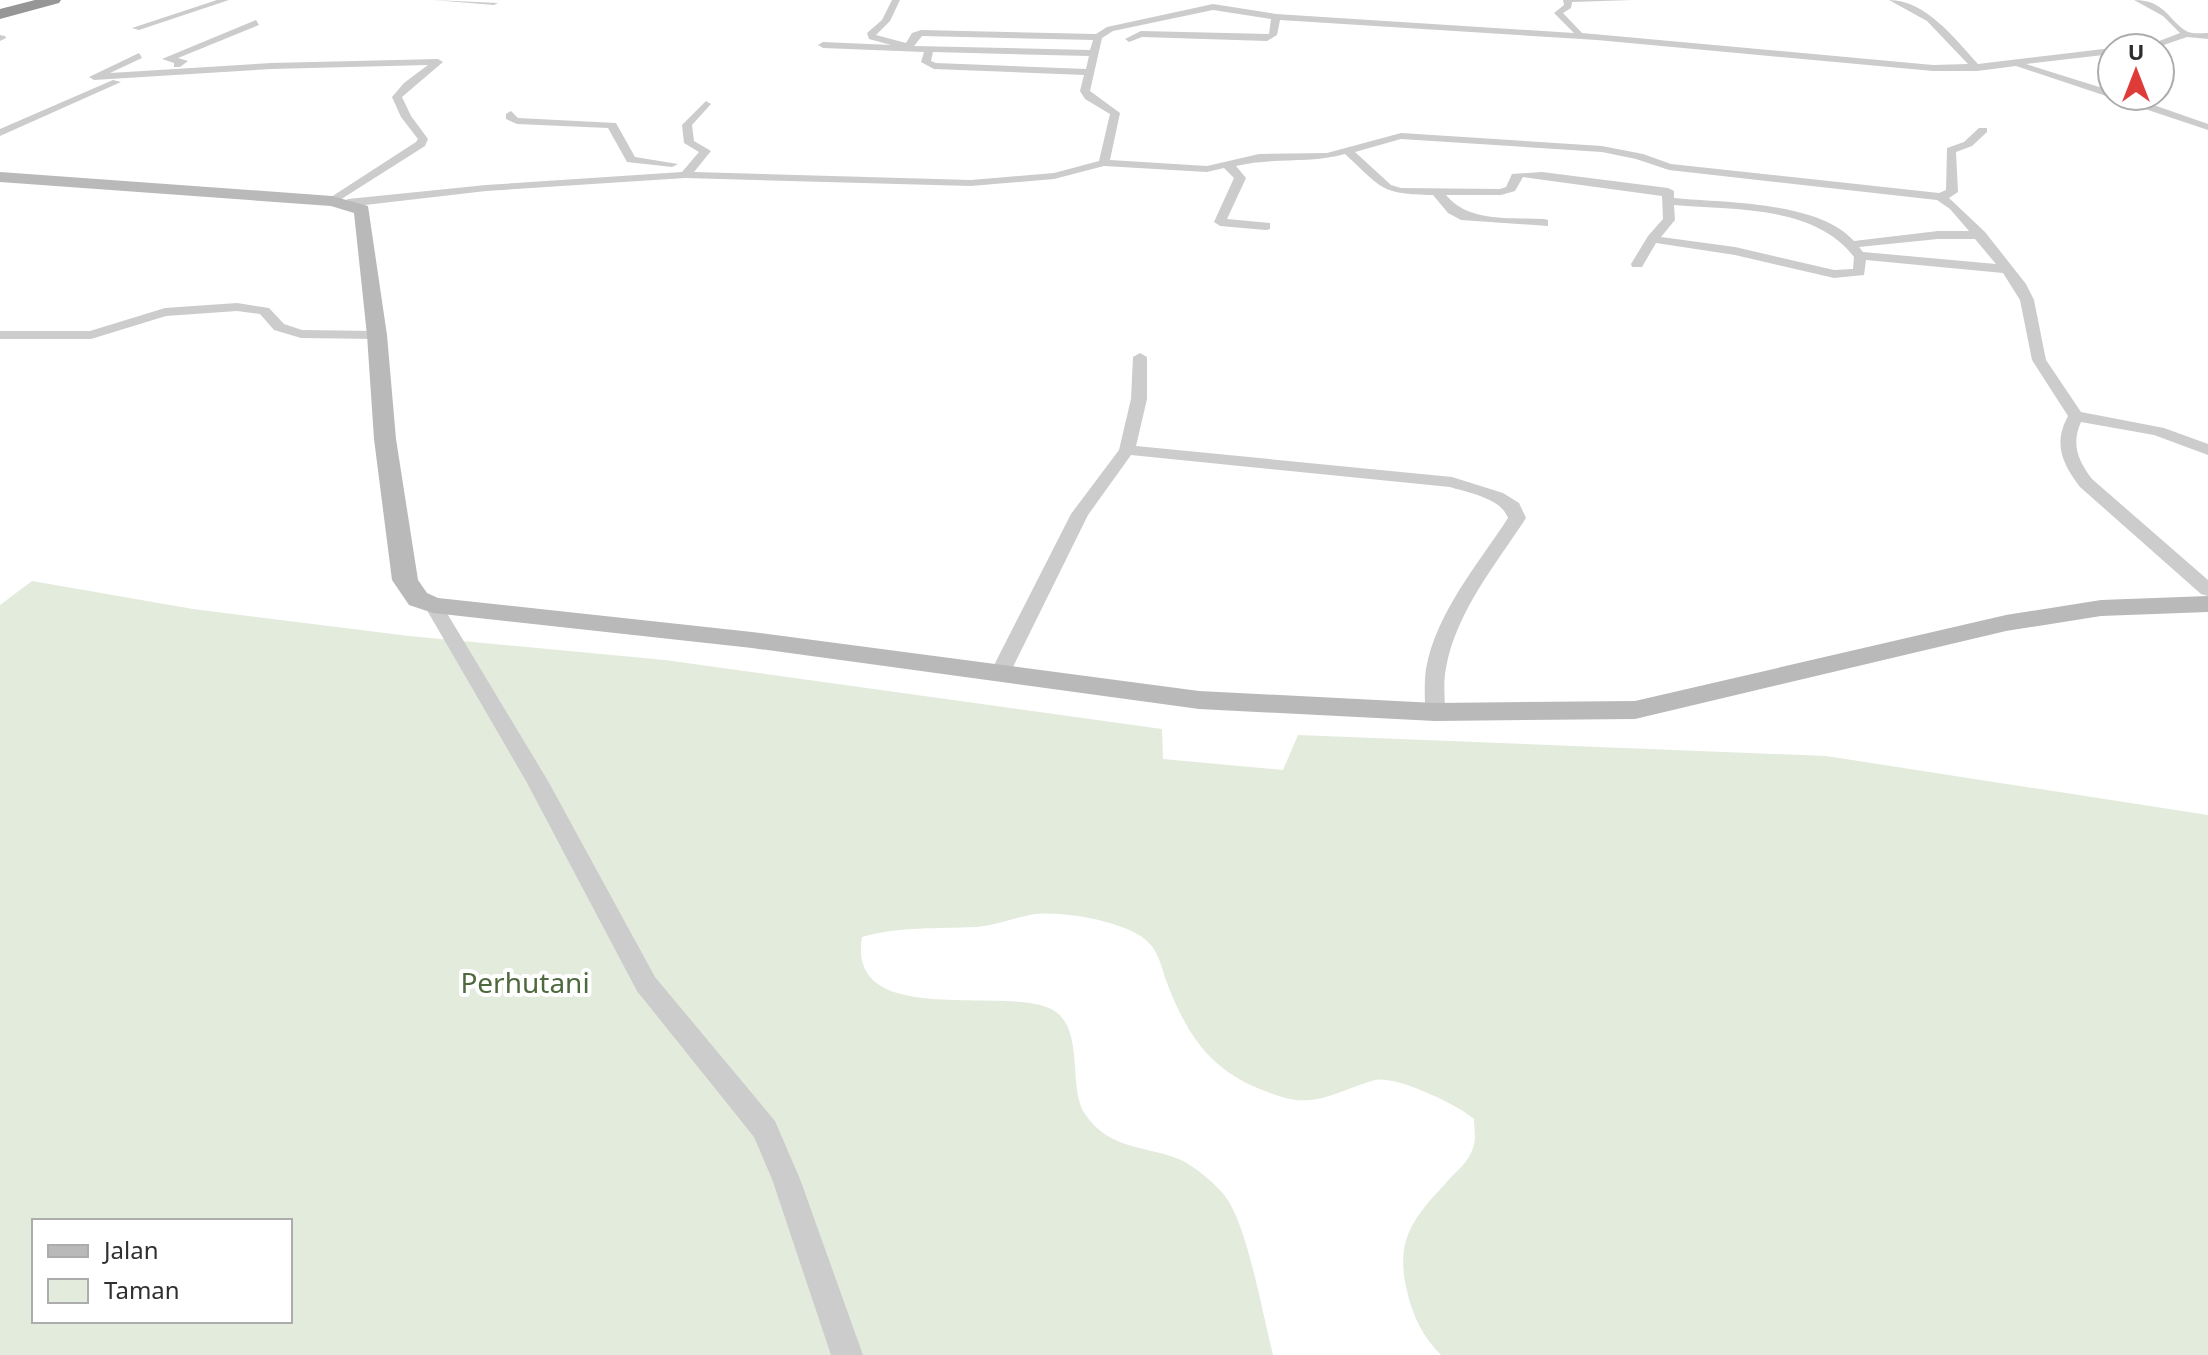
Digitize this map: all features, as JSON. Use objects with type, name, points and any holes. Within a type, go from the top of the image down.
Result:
[{"type":"highway","points":[[0,14],[53,0]]},
{"type":"street","points":[[136,28],[225,0]]},
{"type":"street","points":[[437,0],[494,3]]},
{"type":"street","points":[[896,0],[886,21],[870,35],[909,47]]},
{"type":"street","points":[[1104,163],[1116,116],[1112,110],[1085,94],[1098,40],[1110,29],[1213,7],[1224,0]]},
{"type":"street","points":[[1578,36],[1578,31],[1558,13],[1568,6],[1567,0],[1628,0]]},
{"type":"street","points":[[1893,0],[1930,19],[1977,68]]},
{"type":"street","points":[[2138,0],[2166,14],[2186,34]]},
{"type":"street","points":[[1213,7],[1276,17],[1578,36],[1869,64],[1977,68],[2096,52]]},
{"type":"street","points":[[909,47],[915,35],[927,33],[1098,40],[1127,39],[1141,34],[1262,39],[1273,35],[1276,17]]},
{"type":"street","points":[[164,73],[183,61],[168,59],[256,23]]},
{"type":"street","points":[[2176,38],[2186,34],[2208,36]]},
{"type":"street","points":[[823,45],[909,47],[954,53],[1094,53]]},
{"type":"street","points":[[929,49],[926,62],[934,66],[1090,72]]},
{"type":"street","points":[[139,56],[94,77],[382,61],[438,62],[407,85],[397,97],[406,117],[423,139],[421,144],[340,202]]},
{"type":"street","points":[[2017,64],[2096,88]]},
{"type":"street","points":[[0,133],[131,75]]},
{"type":"street","points":[[685,175],[706,151],[689,143],[687,125],[706,104]]},
{"type":"street","points":[[2164,112],[2208,127]]},
{"type":"street","points":[[511,114],[511,119],[517,121],[612,125],[631,160],[648,164],[695,165]]},
{"type":"street","points":[[1940,197],[1952,192],[1951,150],[1968,144],[1983,130]]},
{"type":"street","points":[[0,177],[340,202],[486,188],[685,175],[971,183],[1054,176],[1104,163],[1194,169],[1259,157],[1320,156],[1349,152],[1395,137],[1409,136],[1602,149],[1639,156],[1669,167],[1940,197],[1954,206],[1981,235],[2025,292],[2039,360],[2076,416],[2158,431],[2208,450]]},
{"type":"street","points":[[1349,152],[1393,190],[1507,191],[1516,176],[1523,174],[1593,179],[1668,197],[1807,217],[1824,224],[1857,251],[1876,256],[2006,269]]},
{"type":"street","points":[[1226,165],[1236,170],[1240,178],[1220,222],[1266,226]]},
{"type":"street","points":[[1637,264],[1652,239],[1669,220],[1669,167]]},
{"type":"street","points":[[1437,192],[1452,210],[1465,217],[1544,223]]},
{"type":"street","points":[[340,202],[360,208],[365,215],[385,439],[405,580],[418,599],[433,605],[752,640],[1236,703],[1435,712],[1635,710],[2006,623],[2101,608],[2208,604]]},
{"type":"street","points":[[1857,251],[1938,235],[1981,235]]},
{"type":"street","points":[[1652,239],[1735,251],[1834,274],[1859,272],[1857,251]]},
{"type":"street","points":[[0,335],[91,335],[165,312],[237,307],[264,311],[279,327],[301,334],[377,335]]},
{"type":"street","points":[[1000,673],[1080,514],[1127,450],[1138,408],[1140,357]]},
{"type":"street","points":[[2076,416],[2066,440],[2066,455],[2073,467],[2086,483],[2208,590]]},
{"type":"street","points":[[1127,450],[1452,482],[1497,497],[1513,507],[1517,518],[1456,618],[1440,652],[1436,669],[1435,712]]},
{"type":"street","points":[[433,605],[537,781],[621,943],[646,984],[765,1130],[786,1179],[847,1355]]},
{"type":"green space","name":"Perhutani","points":[[32,581],[193,609],[409,636],[665,660],[1162,729],[1163,759],[1283,770],[1298,735],[1826,756],[2208,815],[2208,1355],[1441,1355],[1424,1334],[1412,1309],[1403,1258],[1409,1232],[1416,1220],[1469,1156],[1475,1141],[1474,1119],[1426,1092],[1384,1080],[1307,1100],[1295,1100],[1259,1089],[1223,1068],[1197,1041],[1176,1005],[1156,953],[1141,936],[1113,924],[1080,916],[1036,914],[977,927],[905,930],[862,937],[864,966],[878,984],[902,994],[933,999],[1029,1003],[1051,1009],[1062,1017],[1072,1043],[1080,1103],[1095,1126],[1117,1141],[1181,1160],[1212,1183],[1227,1199],[1248,1251],[1273,1355],[0,1355],[0,605]]}]
